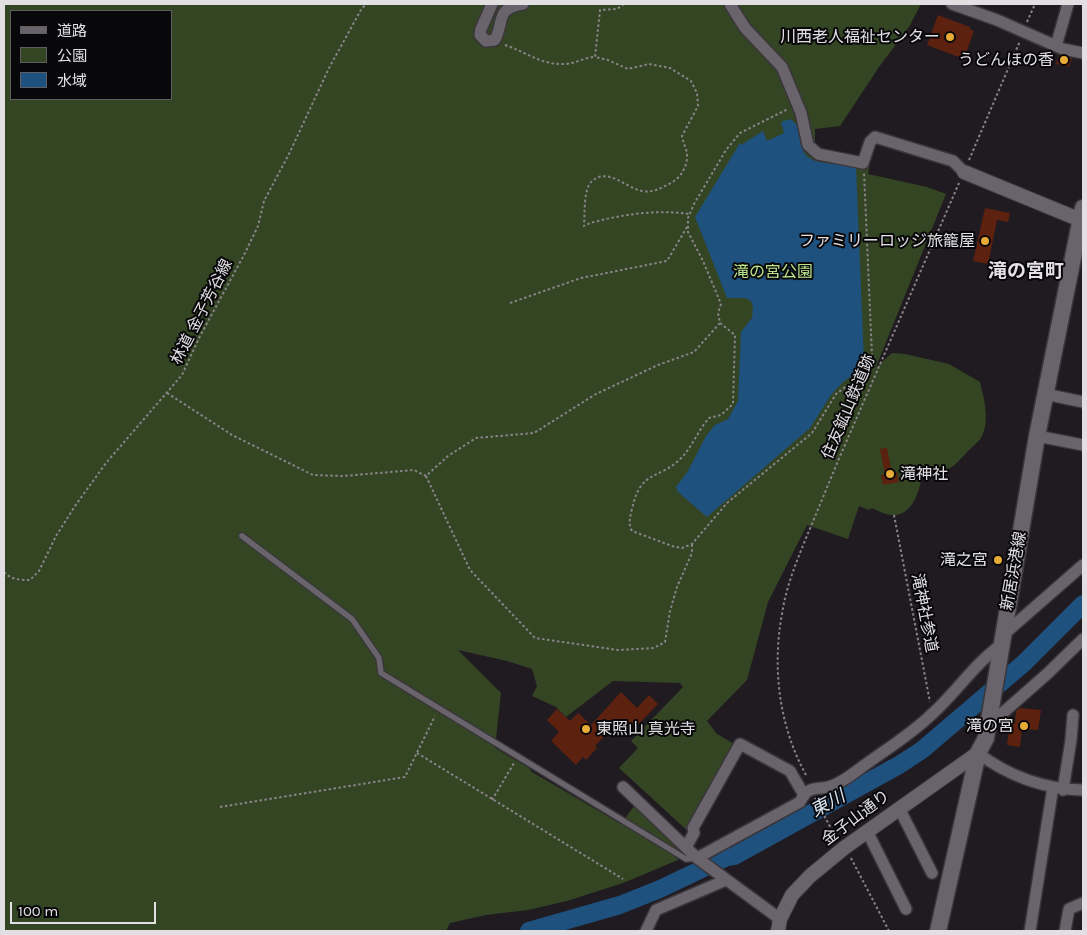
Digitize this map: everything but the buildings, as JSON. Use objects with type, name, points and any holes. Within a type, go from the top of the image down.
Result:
[{"type":"main road","name":"新居浜港線","points":[[938,931],[978,753],[986,738],[990,719],[1036,436],[1082,217]]},
{"type":"street","points":[[492,4],[480,35],[486,41],[496,38],[500,21],[506,9],[510,6],[524,4]]},
{"type":"street","points":[[730,4],[745,28],[782,67],[800,113],[808,145],[818,154],[863,163],[870,142],[875,137],[952,161],[964,172],[1082,217]]},
{"type":"street","points":[[952,4],[971,7],[1056,46],[1083,53]]},
{"type":"street","points":[[1056,46],[1068,4]]},
{"type":"street","points":[[1045,394],[1083,402]]},
{"type":"street","points":[[1036,436],[1083,446]]},
{"type":"street","points":[[698,858],[800,802],[810,793],[829,787],[856,772],[916,730],[988,655],[1001,647],[1083,565]]},
{"type":"street","points":[[990,719],[1048,674],[1083,639]]},
{"type":"street","points":[[1030,931],[1058,788],[1071,740],[1073,715]]},
{"type":"street","points":[[686,847],[694,833],[693,828],[740,744],[790,771],[810,793]]},
{"type":"street","points":[[978,753],[995,766],[1031,782],[1058,788],[1083,790]]},
{"type":"street","name":"金子山通り","points":[[779,925],[792,896],[810,876],[867,831],[978,753]]},
{"type":"street","points":[[624,787],[698,858],[779,925]]},
{"type":"street","points":[[899,808],[932,873]]},
{"type":"street","points":[[867,831],[906,909]]},
{"type":"street","points":[[646,931],[656,910],[724,878]]},
{"type":"street","points":[[1065,931],[1069,909],[1083,903]]},
{"type":"lane","points":[[242,536],[352,620],[379,658],[381,673],[686,859],[698,858]]},
{"type":"path","name":"林道 金子芳谷線","points":[[4,572],[7,576],[20,580],[30,580],[39,571],[56,536],[106,463],[182,375],[203,329],[258,226],[264,201],[329,68],[362,8],[367,4]]},
{"type":"path","points":[[595,57],[600,10],[617,9],[624,4]]},
{"type":"path","name":"住友鉱山鉄道跡","points":[[832,830],[810,793],[786,728],[777,657],[781,615],[787,589],[823,498],[1035,4]]},
{"type":"path","points":[[494,40],[550,64],[570,64],[590,57],[608,60],[624,68],[649,64],[676,71],[694,84],[698,97],[698,106],[682,136],[688,156],[683,170],[677,178],[661,189],[652,191],[640,191],[605,176],[592,181],[586,192],[584,226],[631,214],[661,212],[689,214]]},
{"type":"path","points":[[786,110],[740,133],[726,150],[689,214],[688,232],[703,261],[721,304],[718,313],[720,323],[734,335],[733,404],[720,415],[709,418],[683,457],[640,485],[632,508],[629,527],[632,532],[682,548],[692,544],[727,503],[812,433],[836,394],[864,373],[871,362],[870,299],[863,163]]},
{"type":"path","points":[[510,303],[581,278],[667,261],[688,225]]},
{"type":"path","points":[[426,476],[448,456],[476,438],[534,433],[596,394],[658,365],[694,352],[720,323]]},
{"type":"path","points":[[167,393],[232,435],[313,475],[343,476],[414,470],[426,476],[470,570],[535,638],[618,650],[654,648],[665,642],[670,610],[677,587],[692,553],[692,544]]},
{"type":"path","name":"滝神社参道","points":[[894,515],[933,714]]},
{"type":"path","points":[[220,806],[405,777],[439,708]]},
{"type":"path","points":[[417,753],[623,879]]},
{"type":"path","points":[[492,800],[518,757]]},
{"type":"path","points":[[844,848],[849,854],[889,931]]},
{"type":"green space","name":"滝の宮公園","points":[[4,4],[921,4],[909,27],[879,67],[840,126],[815,129],[815,146],[821,151],[853,156],[870,163],[868,174],[927,187],[946,194],[876,367],[892,353],[905,354],[949,364],[980,382],[986,416],[986,423],[981,438],[953,466],[944,471],[922,476],[916,498],[907,510],[901,514],[886,514],[872,508],[869,510],[859,506],[848,539],[807,525],[768,602],[747,680],[707,721],[717,734],[736,745],[691,834],[619,768],[638,748],[631,741],[683,687],[680,683],[613,681],[566,717],[556,707],[532,696],[537,686],[532,669],[507,661],[458,650],[501,693],[495,748],[621,824],[634,806],[682,849],[677,858],[678,860],[623,883],[567,901],[528,910],[486,915],[450,923],[446,931],[4,931]]},
{"type":"water","points":[[790,119],[797,127],[804,153],[812,160],[856,166],[864,362],[860,370],[843,382],[831,395],[810,428],[707,517],[678,492],[676,487],[688,471],[706,436],[715,425],[728,419],[738,401],[741,332],[752,318],[753,307],[751,301],[745,298],[727,298],[695,217],[740,143],[741,145],[763,131],[767,141],[784,133],[781,122]]},
{"type":"waterway","name":"東川","points":[[529,931],[620,905],[660,889],[727,857],[734,856],[899,765],[922,750],[1024,663],[1083,604]]},
{"type":"place","name":"川西老人福祉センター","points":[[950,37]]},
{"type":"place","name":"うどんほの香","points":[[1064,60]]},
{"type":"place","name":"ファミリーロッジ旅籠屋","points":[[985,241]]},
{"type":"place","name":"滝神社","points":[[890,474]]},
{"type":"place","name":"滝之宮","points":[[998,560]]},
{"type":"place","name":"滝の宮","points":[[1024,726]]},
{"type":"place","name":"東照山 真光寺","points":[[586,729]]},
{"type":"district","name":"滝の宮町","points":[[1026,272]]}]
